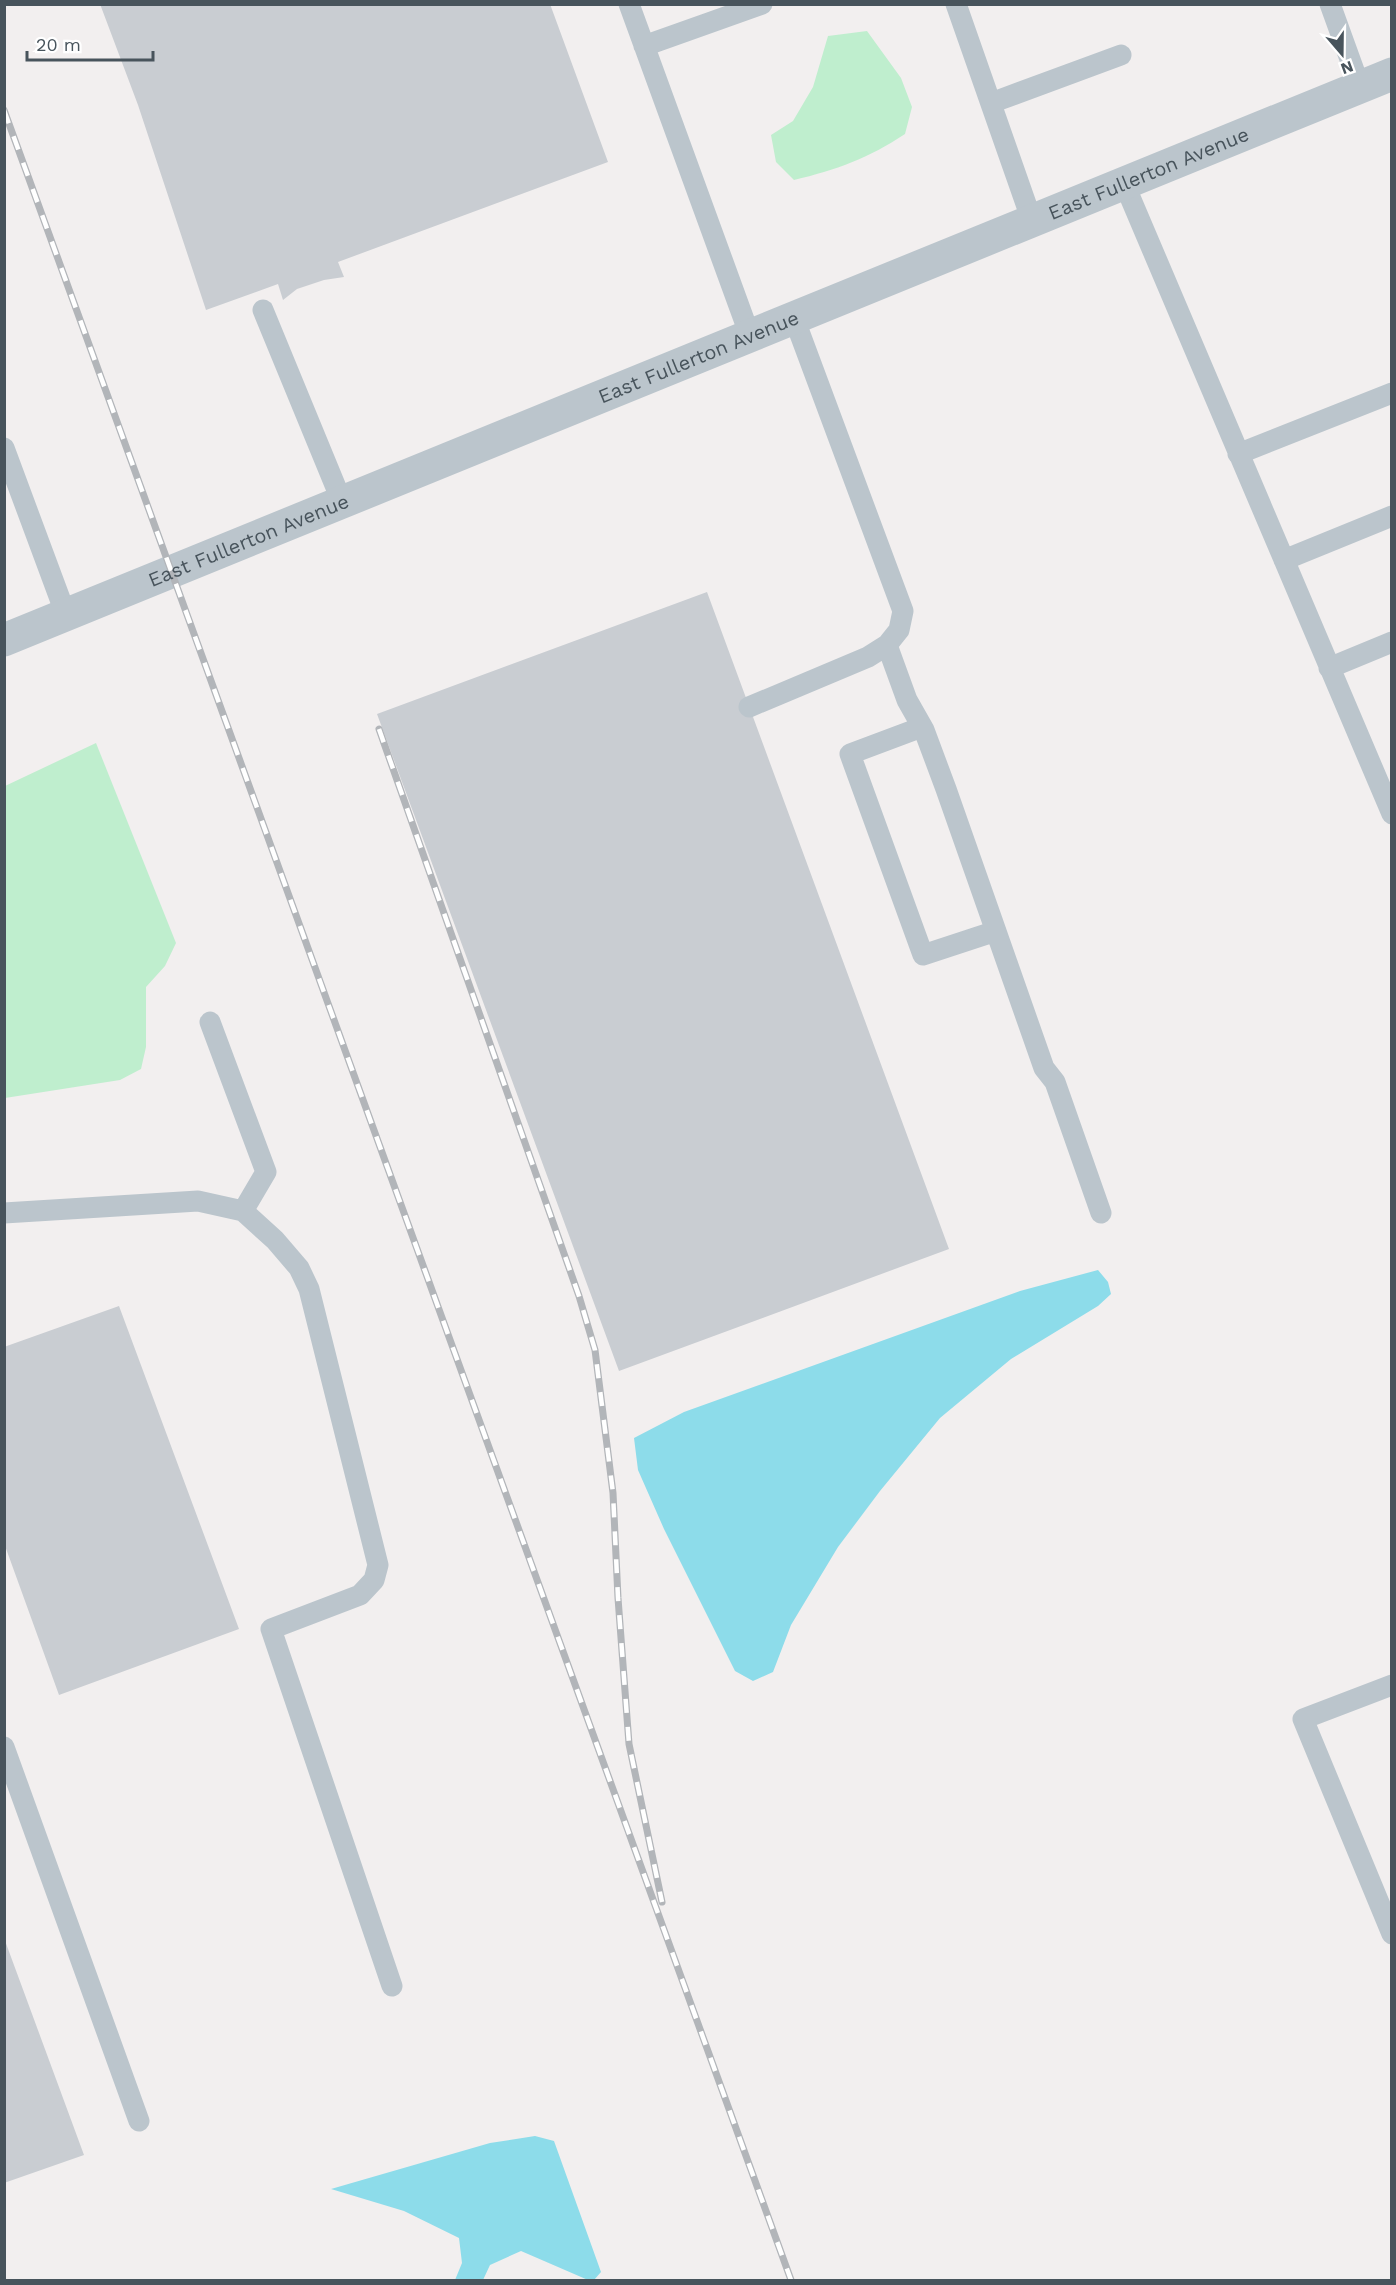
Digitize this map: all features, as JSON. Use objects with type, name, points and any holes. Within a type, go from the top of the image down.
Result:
[{"type":"street","name":"East Fullerton Avenue","points":[[4,640],[1392,74]]},
{"type":"lane","points":[[629,4],[750,336]]},
{"type":"lane","points":[[644,46],[762,4]]},
{"type":"lane","points":[[957,4],[1032,221]]},
{"type":"lane","points":[[1330,4],[1360,87]]},
{"type":"lane","points":[[991,104],[1121,55]]},
{"type":"lane","points":[[1125,183],[1392,814]]},
{"type":"lane","points":[[263,310],[342,502]]},
{"type":"lane","points":[[749,707],[868,657],[887,645],[899,630],[903,611],[794,318]]},
{"type":"lane","points":[[1238,454],[1392,393]]},
{"type":"lane","points":[[4,448],[66,615]]},
{"type":"lane","points":[[1284,560],[1392,516]]},
{"type":"lane","points":[[1329,668],[1392,642]]},
{"type":"lane","points":[[887,645],[907,700],[922,727],[1044,1068],[1055,1082],[1101,1212]]},
{"type":"lane","points":[[922,727],[850,754],[923,955],[996,931]]},
{"type":"lane","points":[[210,1022],[266,1172],[243,1211]]},
{"type":"lane","points":[[4,1213],[198,1201],[243,1211],[275,1240],[299,1268],[309,1289],[378,1565],[374,1580],[360,1595],[271,1629],[392,1986]]},
{"type":"lane","points":[[1392,1685],[1303,1719],[1392,1934]]},
{"type":"lane","points":[[4,1747],[139,2121]]},
{"type":"green space","points":[[867,31],[901,78],[912,107],[905,134],[852,162],[794,180],[776,162],[771,135],[793,121],[813,87],[828,36]]},
{"type":"green space","points":[[96,743],[176,943],[165,966],[146,987],[146,1047],[141,1069],[120,1080],[5,1098],[5,786]]},
{"type":"water","points":[[1098,1270],[1108,1282],[1111,1294],[1098,1306],[1011,1359],[940,1418],[880,1491],[838,1547],[791,1625],[773,1672],[753,1681],[735,1671],[664,1529],[638,1470],[634,1438],[684,1412],[1020,1291]]},
{"type":"water","points":[[535,2136],[554,2141],[601,2272],[594,2280],[588,2280],[521,2251],[490,2265],[483,2280],[455,2280],[462,2263],[459,2238],[404,2211],[331,2189],[490,2143]]},
{"type":"building","points":[[100,4],[550,4],[608,162],[338,262],[344,277],[324,280],[297,289],[283,300],[278,284],[206,310],[138,105]]},
{"type":"building","points":[[707,592],[949,1249],[619,1371],[377,714]]},
{"type":"building","points":[[119,1306],[239,1629],[59,1695],[4,1543],[4,1347]]},
{"type":"building","points":[[4,1938],[84,2155],[4,2183]]},
{"type":"railway","points":[[4,110],[791,2280]]},
{"type":"railway","points":[[379,729],[579,1296],[595,1350],[613,1493],[629,1744],[662,1902]]}]
